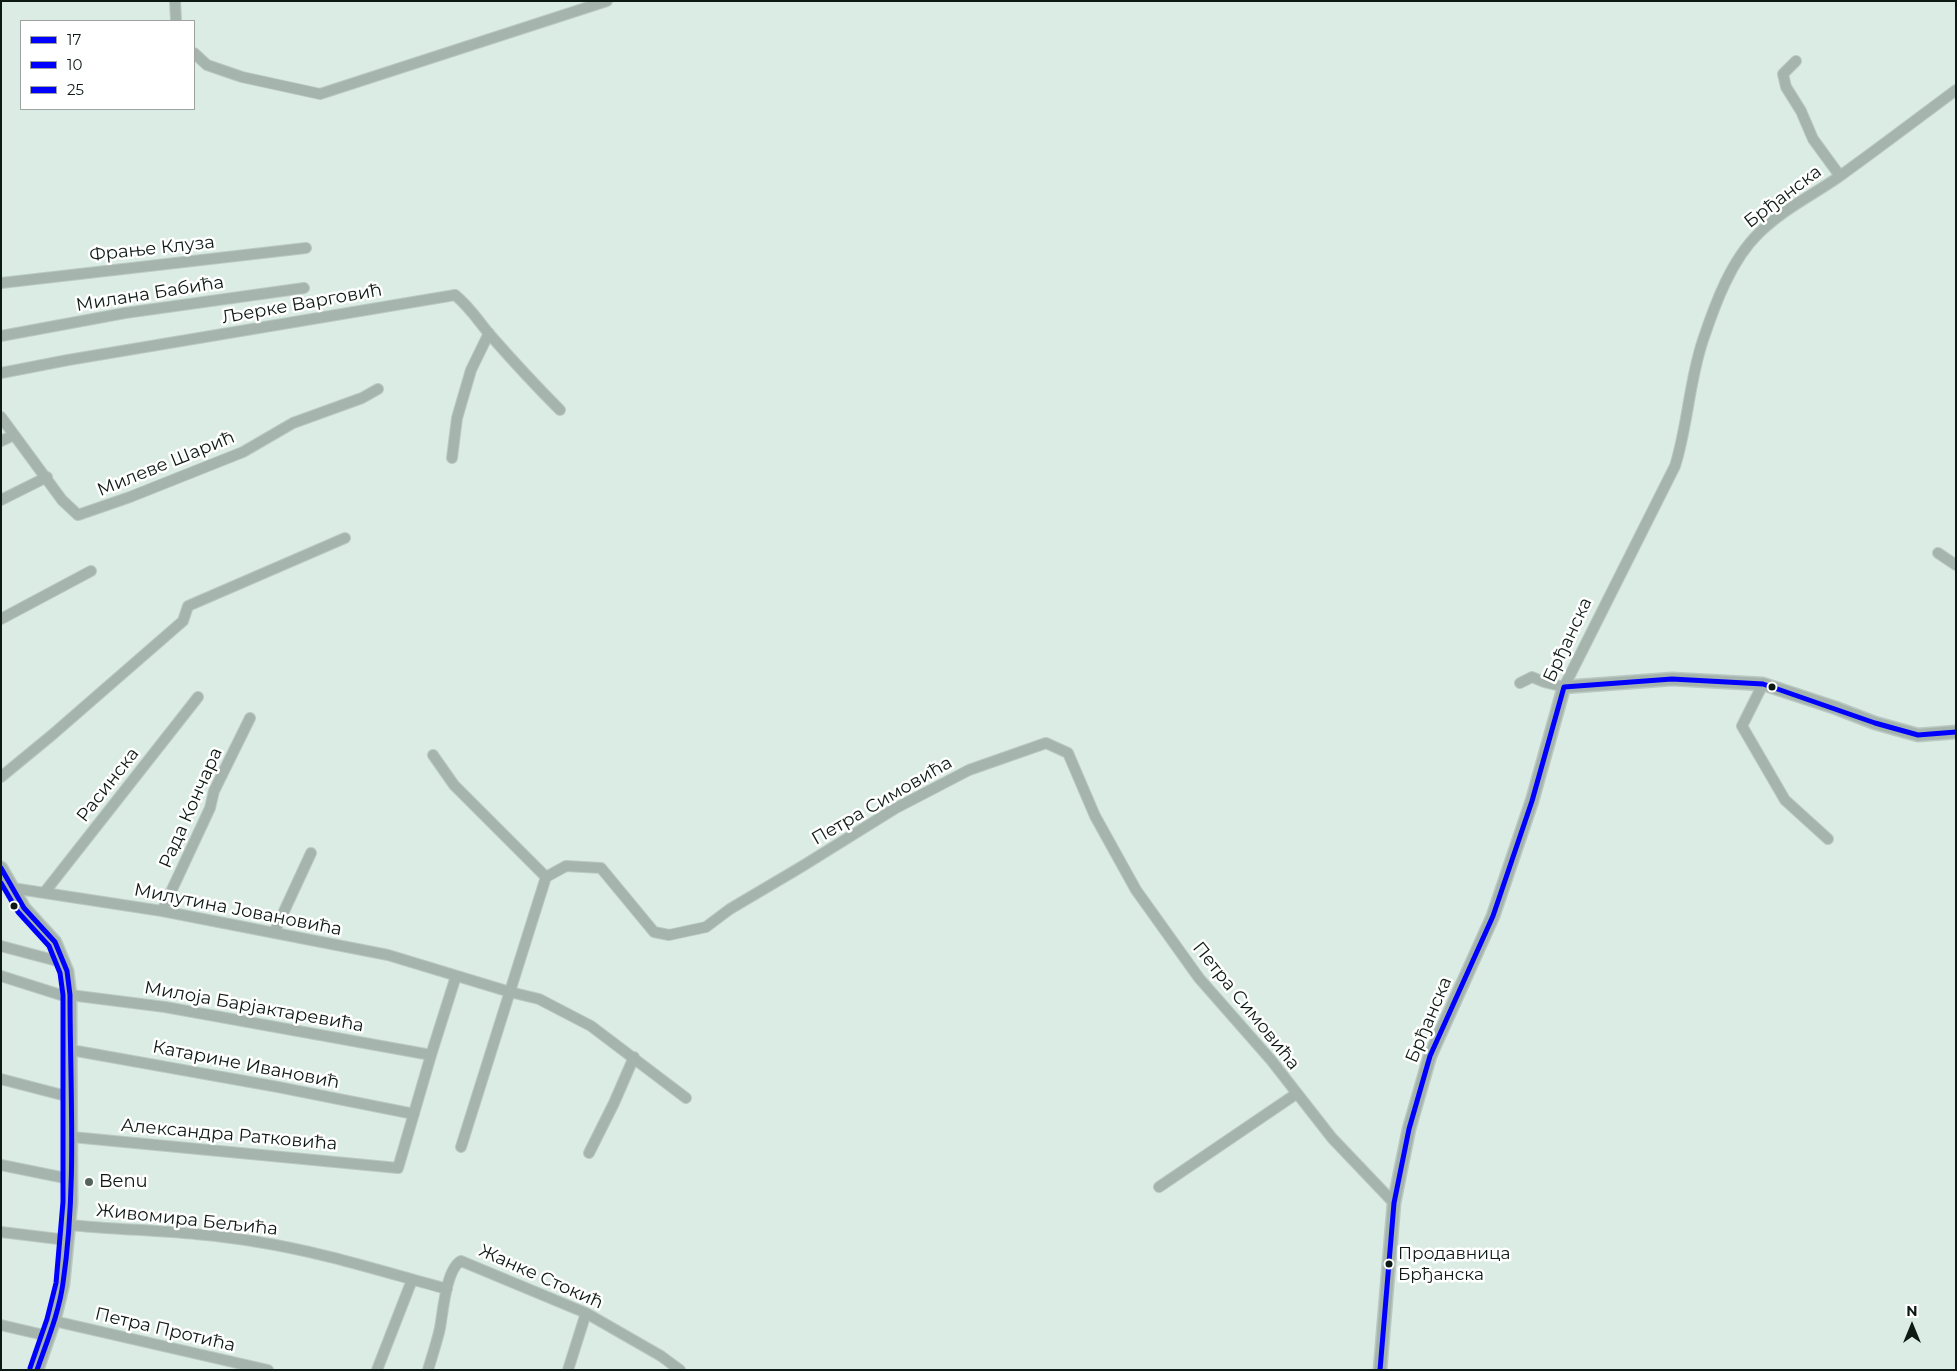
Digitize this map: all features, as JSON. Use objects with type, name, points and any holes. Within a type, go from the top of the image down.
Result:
[{"type":"street","points":[[175,1],[176,20]]},
{"type":"street","points":[[195,55],[207,65],[242,77],[320,94],[607,1]]},
{"type":"street","points":[[1796,61],[1783,74],[1786,87],[1801,111],[1814,139],[1840,176]]},
{"type":"street","name":"Брђанска","points":[[1380,1370],[1394,1202],[1408,1128],[1430,1056],[1493,916],[1532,801],[1564,687],[1675,466],[1683,441],[1699,354],[1721,293],[1735,265],[1758,234],[1774,220],[1840,176],[1956,90]]},
{"type":"street","name":"Фрање Клуза","points":[[1,283],[306,248]]},
{"type":"street","name":"Милана Бабића","points":[[1,336],[125,313],[304,288]]},
{"type":"street","name":"Љерке Варговић","points":[[1,373],[455,295],[467,305],[489,333],[560,410]]},
{"type":"street","points":[[452,458],[459,410],[471,370],[489,333]]},
{"type":"street","name":"Милеве Шарић","points":[[1,417],[47,477],[62,500],[78,516],[243,452],[293,424],[362,398],[378,389]]},
{"type":"street","points":[[1,441],[14,434]]},
{"type":"street","points":[[1,500],[47,477]]},
{"type":"street","points":[[1,776],[52,735],[183,621],[188,606],[345,538]]},
{"type":"street","points":[[1938,553],[1956,565]]},
{"type":"street","points":[[1,619],[91,571]]},
{"type":"street","points":[[1520,683],[1532,678],[1564,687],[1672,679],[1762,684],[1875,723],[1918,735],[1956,732]]},
{"type":"street","points":[[1762,684],[1742,726],[1785,800],[1828,839]]},
{"type":"street","name":"Расинска","points":[[44,892],[198,697]]},
{"type":"street","name":"Рада Кончара","points":[[162,911],[210,808],[214,791],[250,718]]},
{"type":"street","name":"Петра Симовића","points":[[546,877],[566,866],[600,868],[654,932],[669,935],[706,927],[730,909],[896,808],[968,770],[1046,743],[1068,753],[1095,816],[1136,890],[1199,978],[1270,1060],[1332,1138],[1394,1202]]},
{"type":"street","points":[[433,755],[454,785],[546,877],[461,1147]]},
{"type":"street","points":[[274,933],[311,854]]},
{"type":"street","points":[[3,873],[24,908],[55,942],[65,963],[70,995],[71,1202],[64,1284],[54,1321],[37,1370]]},
{"type":"street","name":"Милутина Јовановића","points":[[12,888],[162,911],[388,955],[539,999],[591,1026],[686,1098]]},
{"type":"street","points":[[1,946],[65,963]]},
{"type":"street","name":"Милоја Барјактаревића","points":[[1,976],[61,995],[165,1007],[431,1055]]},
{"type":"street","points":[[414,1114],[456,976]]},
{"type":"street","name":"Катарине Ивановић","points":[[71,1050],[269,1085],[414,1114]]},
{"type":"street","points":[[588,1153],[614,1103],[634,1057]]},
{"type":"street","points":[[1,1079],[70,1097]]},
{"type":"street","points":[[1159,1187],[1296,1094]]},
{"type":"street","name":"Александра Ратковића","points":[[72,1137],[398,1168],[414,1114]]},
{"type":"street","points":[[1,1165],[70,1179]]},
{"type":"street","name":"Живомира Бељића","points":[[69,1225],[257,1241],[297,1249],[447,1289]]},
{"type":"street","points":[[1,1232],[67,1240]]},
{"type":"street","name":"Жанке Стокић","points":[[428,1370],[440,1329],[447,1289],[456,1264],[461,1261],[586,1313],[654,1352],[680,1370]]},
{"type":"street","points":[[376,1370],[412,1280]]},
{"type":"street","points":[[568,1370],[586,1313]]},
{"type":"street","name":"Петра Протића","points":[[54,1321],[268,1370]]},
{"type":"street","points":[[1,1326],[48,1336]]},
{"type":"transit line","name":"17","points":[[1380,1370],[1394,1203],[1409,1129],[1430,1056],[1493,916],[1532,801],[1564,687],[1672,679],[1763,684],[1875,723],[1918,735],[1956,732]]},
{"type":"transit line","name":"10","points":[[1,868],[24,908],[55,942],[67,971],[70,995],[71,1175],[67,1247],[59,1305],[37,1370]]},
{"type":"transit line","name":"25","points":[[1,883],[18,912],[49,946],[60,973],[63,995],[63,1202],[56,1283],[47,1319],[30,1368]]},
{"type":"place","name":"Benu","points":[[89,1182]]},
{"type":"place","name":"Продавница Брђанска","points":[[1389,1264]]}]
